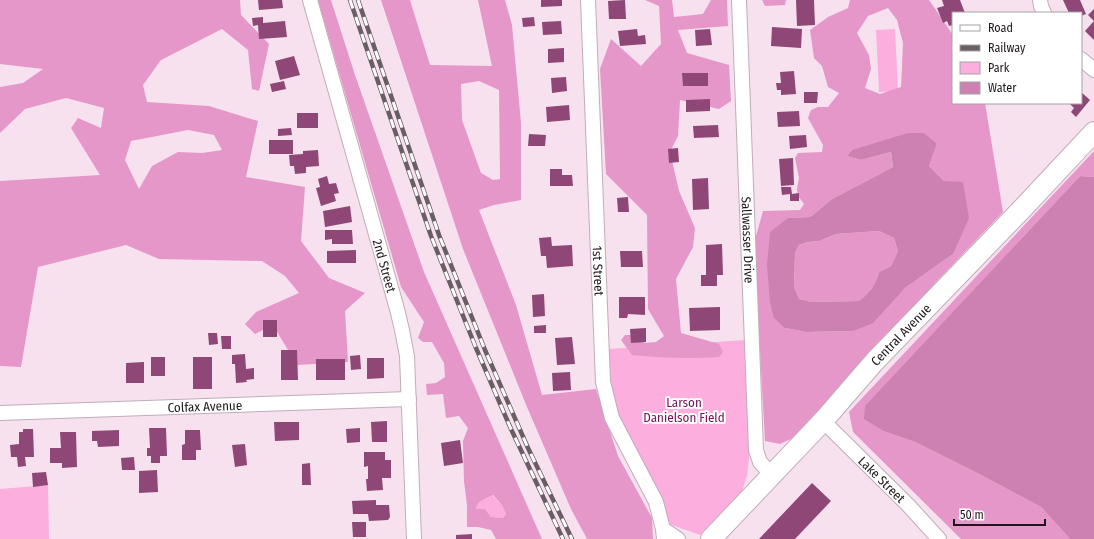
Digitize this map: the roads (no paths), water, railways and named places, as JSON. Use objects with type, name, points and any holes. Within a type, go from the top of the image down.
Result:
[{"type":"street","name":"2nd Street","points":[[310,0],[402,330],[407,356],[414,539]]},
{"type":"street","name":"1st Street","points":[[588,0],[603,382],[612,418],[656,502],[664,534],[678,539]]},
{"type":"street","name":"Sallwasser Drive","points":[[739,0],[756,450],[760,462],[772,475]]},
{"type":"street","points":[[1040,0],[1044,12]]},
{"type":"street","points":[[1082,59],[1094,70]]},
{"type":"street","name":"Central Avenue","points":[[711,539],[823,421],[875,361],[1094,132]]},
{"type":"street","name":"Colfax Avenue","points":[[0,413],[409,399]]},
{"type":"street","name":"Lake Street","points":[[823,421],[908,505],[939,539]]},
{"type":"water","points":[[908,133],[924,133],[937,144],[929,166],[944,181],[963,182],[969,218],[953,254],[905,288],[873,323],[853,331],[806,332],[785,328],[774,318],[770,303],[767,265],[770,232],[788,218],[810,217],[832,199],[893,167],[891,152],[861,160],[847,156],[852,150]],"holes":[[[879,231],[894,238],[898,251],[891,266],[879,272],[872,288],[859,301],[812,302],[799,299],[794,287],[795,253],[799,245],[819,241],[836,234]]]},
{"type":"water","points":[[1080,176],[1094,177],[1094,539],[1070,539],[1041,507],[915,442],[883,431],[864,419],[865,406]]},
{"type":"railway","points":[[350,0],[431,236],[476,348],[511,429],[563,539]]},
{"type":"railway","points":[[358,0],[439,235],[485,350],[528,448],[572,539]]},
{"type":"park label","name":"Larson Danielson Field","points":[[684,410]]}]
